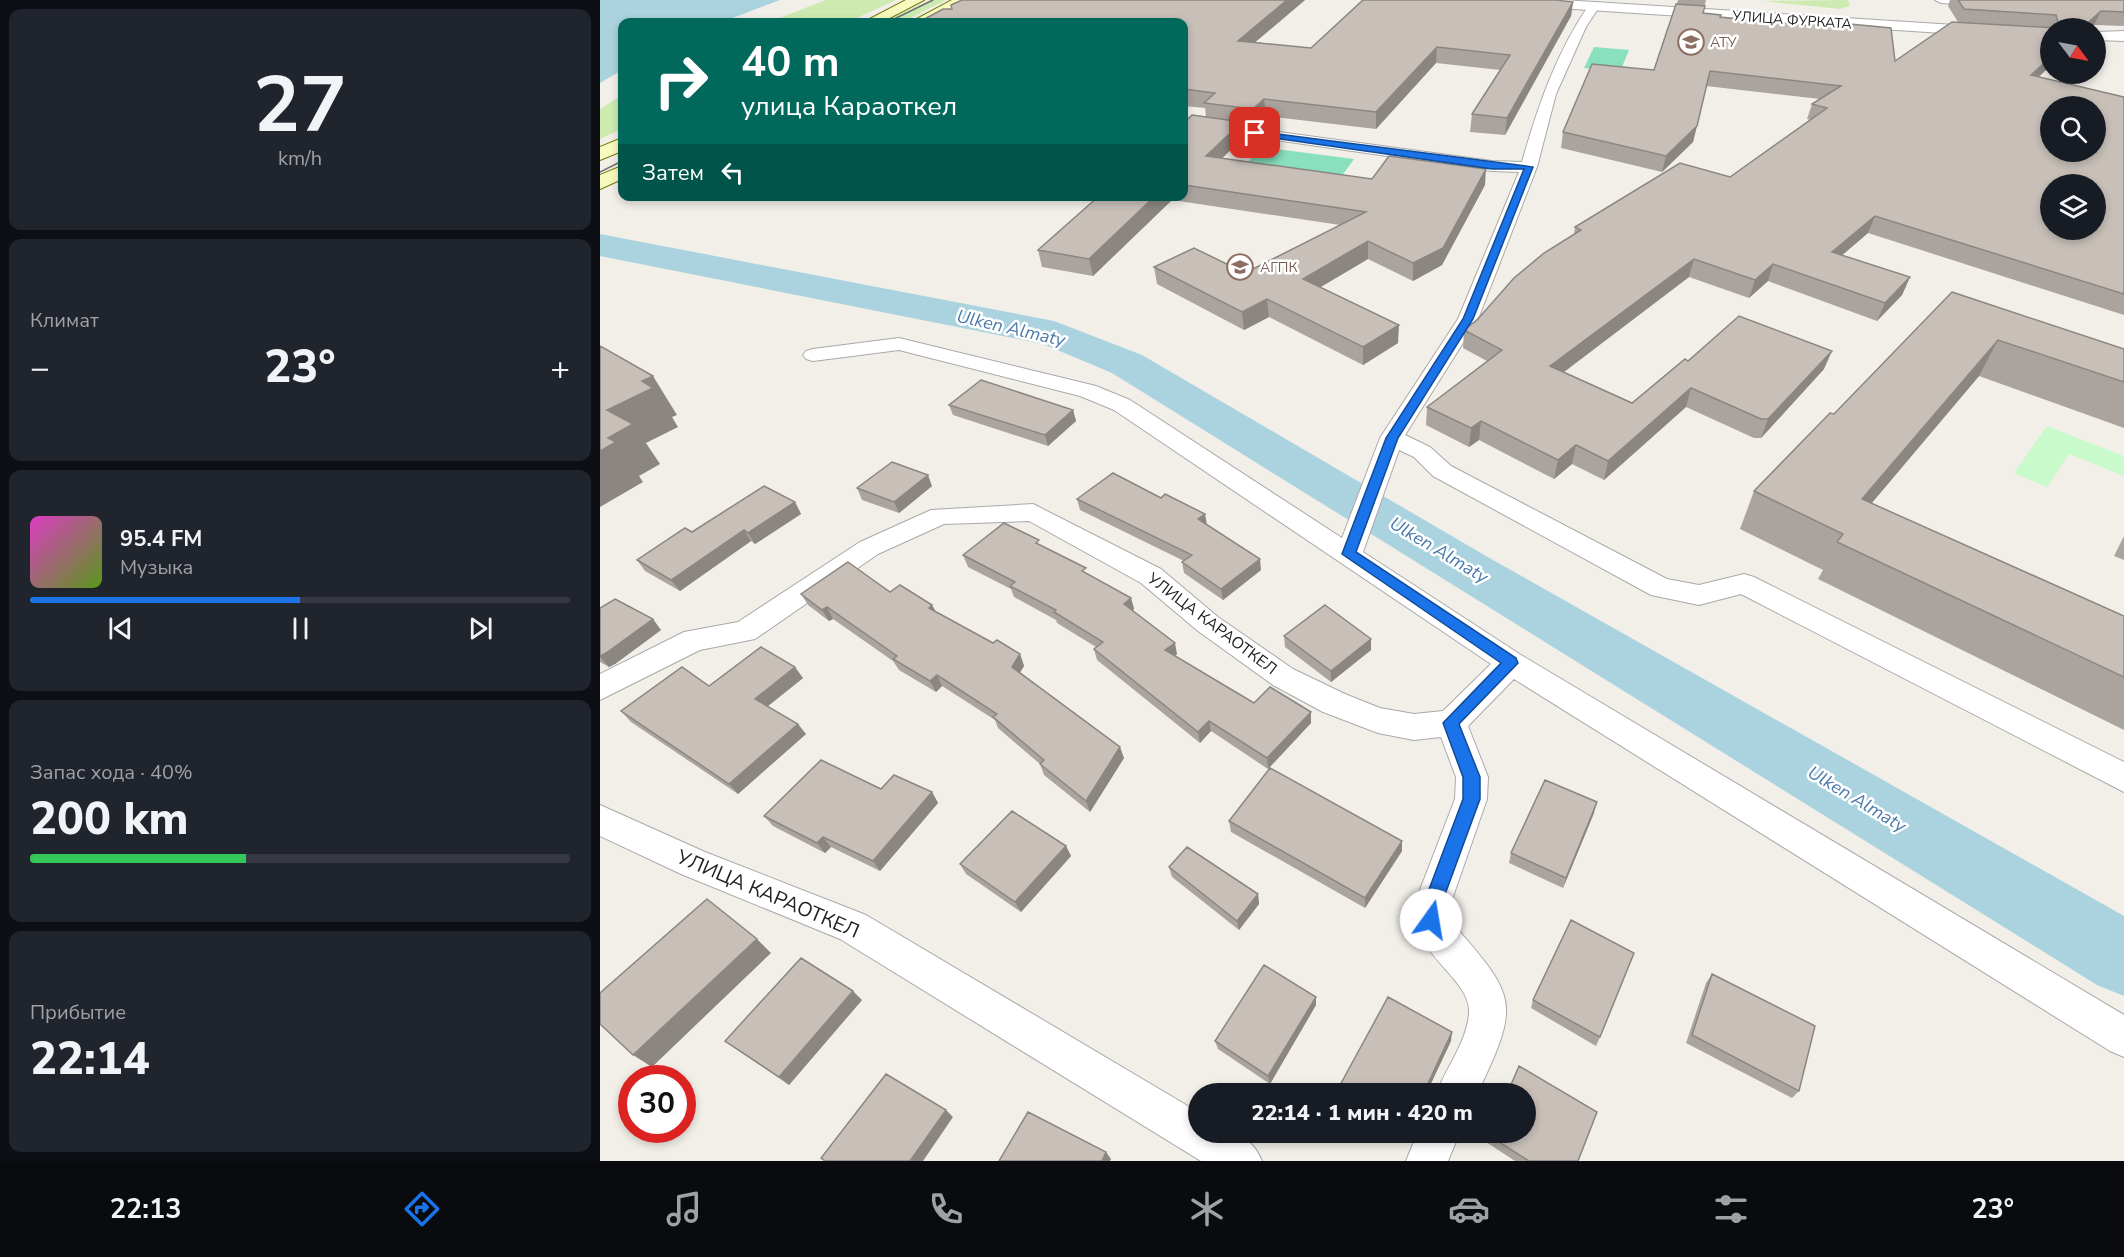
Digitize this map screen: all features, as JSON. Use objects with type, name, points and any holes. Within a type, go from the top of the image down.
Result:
[{"type":"main road","points":[[879,18],[917,0]]},
{"type":"main road","points":[[928,18],[963,0]]},
{"type":"main road","points":[[600,154],[618,146]]},
{"type":"main road","points":[[600,183],[618,174]]},
{"type":"street","name":"УЛИЦА ФУРКАТА","points":[[1498,0],[1593,8],[1937,12],[2040,34]]},
{"type":"street","points":[[1937,12],[2004,0]]},
{"type":"street","points":[[1349,554],[1392,438],[1468,319],[1529,167],[1549,94],[1580,27],[1593,8]]},
{"type":"street","points":[[2106,36],[2124,36]]},
{"type":"street","points":[[1188,124],[1492,166],[1529,167]]},
{"type":"street","points":[[813,355],[899,344],[1088,391],[1122,405],[1511,663],[2124,1037]]},
{"type":"street","points":[[1392,438],[1422,452],[1442,471],[1661,588],[1699,595],[1744,584],[2124,778]]},
{"type":"street","name":"УЛИЦА КАРАОТКЕЛ","points":[[600,688],[693,640],[745,631],[869,548],[940,516],[1033,512],[1152,576],[1208,624],[1283,677],[1378,720],[1414,728],[1451,723]]},
{"type":"street","points":[[1461,1083],[1488,1020],[1488,1003],[1482,988],[1435,930],[1431,920],[1431,908],[1471,799],[1472,777],[1451,723],[1511,663]]},
{"type":"street","name":"УЛИЦА КАРАОТКЕЛ","points":[[600,819],[693,863],[853,927],[1241,1161]]},
{"type":"street","points":[[1427,1161],[1434,1143]]},
{"type":"green space","points":[[826,0],[896,0],[857,18],[779,18]]},
{"type":"green space","points":[[930,0],[946,0],[910,18],[892,18]]},
{"type":"green space","points":[[1848,0],[1850,6],[1840,9],[1762,1]]},
{"type":"green space","points":[[1594,47],[1629,50],[1620,72],[1584,68]]},
{"type":"green space","points":[[618,98],[618,131],[600,139],[600,109]]},
{"type":"green space","points":[[1261,147],[1354,159],[1341,177],[1246,164]]},
{"type":"green space","points":[[2047,426],[2124,456],[2124,476],[2069,454],[2047,487],[2014,473]]},
{"type":"water","points":[[600,0],[780,0],[733,18],[618,18],[618,72],[600,83]]},
{"type":"building","points":[[962,0],[1287,0],[1238,41],[1311,48],[1363,0],[1556,0],[1573,2],[1507,118],[1472,114],[1510,55],[1437,47],[1376,112],[1264,99],[1253,109],[1204,103],[1215,93],[1188,90],[1188,18],[926,18],[943,9],[952,9],[951,5]]},
{"type":"building","points":[[1958,0],[2124,0],[2124,12],[2101,11],[2093,18],[2057,18],[2056,15],[1964,9]]},
{"type":"building","points":[[1676,4],[1705,6],[1703,13],[1721,15],[1720,17],[1809,26],[1809,20],[1891,28],[1895,61],[1952,22],[2040,27],[2040,67],[2031,75],[2040,77],[2040,84],[2069,84],[2124,97],[2124,294],[1875,216],[1832,252],[1910,277],[1885,303],[1773,264],[1755,280],[1694,259],[1550,366],[1632,403],[1685,359],[1688,361],[1739,316],[1832,351],[1768,419],[1761,419],[1691,388],[1608,461],[1576,445],[1558,460],[1481,421],[1471,428],[1427,407],[1502,350],[1464,330],[1477,320],[1514,278],[1544,253],[1581,230],[1575,227],[1680,163],[1730,177],[1827,108],[1812,104],[1841,86],[1710,71],[1697,126],[1666,156],[1563,132],[1592,64],[1654,70]]},
{"type":"building","points":[[1192,115],[1242,122],[1206,156],[1372,179],[1389,156],[1486,169],[1443,248],[1413,263],[1368,241],[1303,279],[1399,325],[1363,347],[1267,299],[1242,312],[1154,267],[1194,248],[1245,273],[1366,212],[1188,186],[1188,119]]},
{"type":"building","points":[[1093,201],[1150,201],[1089,259],[1038,250]]},
{"type":"building","points":[[1952,292],[2124,349],[2124,382],[1998,340],[1862,499],[2124,616],[2124,677],[1837,542],[1843,534],[1754,491],[1830,413],[1834,414]]},
{"type":"building","points":[[600,346],[653,376],[642,381],[653,388],[607,410],[633,424],[608,438],[616,442],[600,451]]},
{"type":"building","points":[[981,380],[1073,410],[1045,435],[949,405]]},
{"type":"building","points":[[892,462],[928,475],[894,502],[857,488]]},
{"type":"building","points":[[1113,473],[1161,498],[1165,494],[1205,514],[1198,519],[1260,559],[1221,589],[1182,562],[1192,555],[1077,499]]},
{"type":"building","points":[[764,486],[795,502],[748,533],[744,530],[671,580],[637,560],[685,528],[692,532]]},
{"type":"building","points":[[1004,523],[1039,540],[1036,543],[1086,568],[1082,571],[1131,598],[1124,604],[1175,643],[1165,650],[1254,703],[1270,687],[1311,712],[1267,758],[1209,721],[1198,732],[1094,649],[1103,642],[1054,612],[1056,610],[1010,586],[1015,582],[963,555]]},
{"type":"building","points":[[848,562],[890,592],[900,585],[932,605],[929,608],[993,643],[997,640],[1020,654],[1012,667],[1120,747],[1086,801],[1040,764],[1044,760],[993,717],[997,714],[937,675],[930,681],[893,659],[897,656],[827,607],[822,610],[801,594]]},
{"type":"building","points":[[615,599],[653,619],[600,656],[600,608]]},
{"type":"building","points":[[1325,605],[1371,639],[1331,671],[1284,636]]},
{"type":"building","points":[[761,647],[795,667],[755,699],[798,724],[729,784],[621,711],[682,667],[709,686]]},
{"type":"building","points":[[821,760],[881,789],[894,775],[932,792],[873,861],[823,837],[817,843],[764,816]]},
{"type":"building","points":[[1270,768],[1402,841],[1365,898],[1229,821]]},
{"type":"building","points":[[1545,780],[1597,802],[1566,878],[1511,853]]},
{"type":"building","points":[[1012,811],[1066,846],[1015,902],[960,864]]},
{"type":"building","points":[[1187,847],[1258,894],[1237,921],[1169,867]]},
{"type":"building","points":[[707,899],[757,939],[633,1055],[600,1024],[600,993]]},
{"type":"building","points":[[1571,920],[1634,953],[1600,1037],[1533,1000]]},
{"type":"building","points":[[801,958],[853,991],[779,1077],[725,1041]]},
{"type":"building","points":[[1264,965],[1316,997],[1268,1076],[1215,1041]]},
{"type":"building","points":[[1712,974],[1815,1026],[1799,1091],[1692,1035]]},
{"type":"building","points":[[1388,997],[1452,1032],[1428,1083],[1341,1083]]},
{"type":"building","points":[[1519,1066],[1597,1112],[1578,1161],[1529,1161],[1501,1143],[1536,1143],[1536,1083],[1512,1083]]},
{"type":"building","points":[[886,1074],[946,1110],[910,1161],[825,1161],[821,1158]]},
{"type":"building","points":[[1028,1112],[1106,1152],[1102,1161],[999,1161]]},
{"type":"waterway","name":"Ulken Almaty","points":[[600,245],[1054,334],[1127,364],[1467,570],[2124,958]]},
{"type":"tram line","points":[[896,18],[933,0]]},
{"type":"tram line","points":[[600,172],[618,163]]},
{"type":"place","name":"АТУ","points":[[1691,42]]},
{"type":"place","name":"АГПК","points":[[1240,267]]},
{"type":"route","points":[[1255,133],[1492,166],[1529,167],[1468,319],[1392,438],[1349,554],[1511,663],[1451,723],[1472,777],[1471,799],[1431,908],[1431,920]]}]
